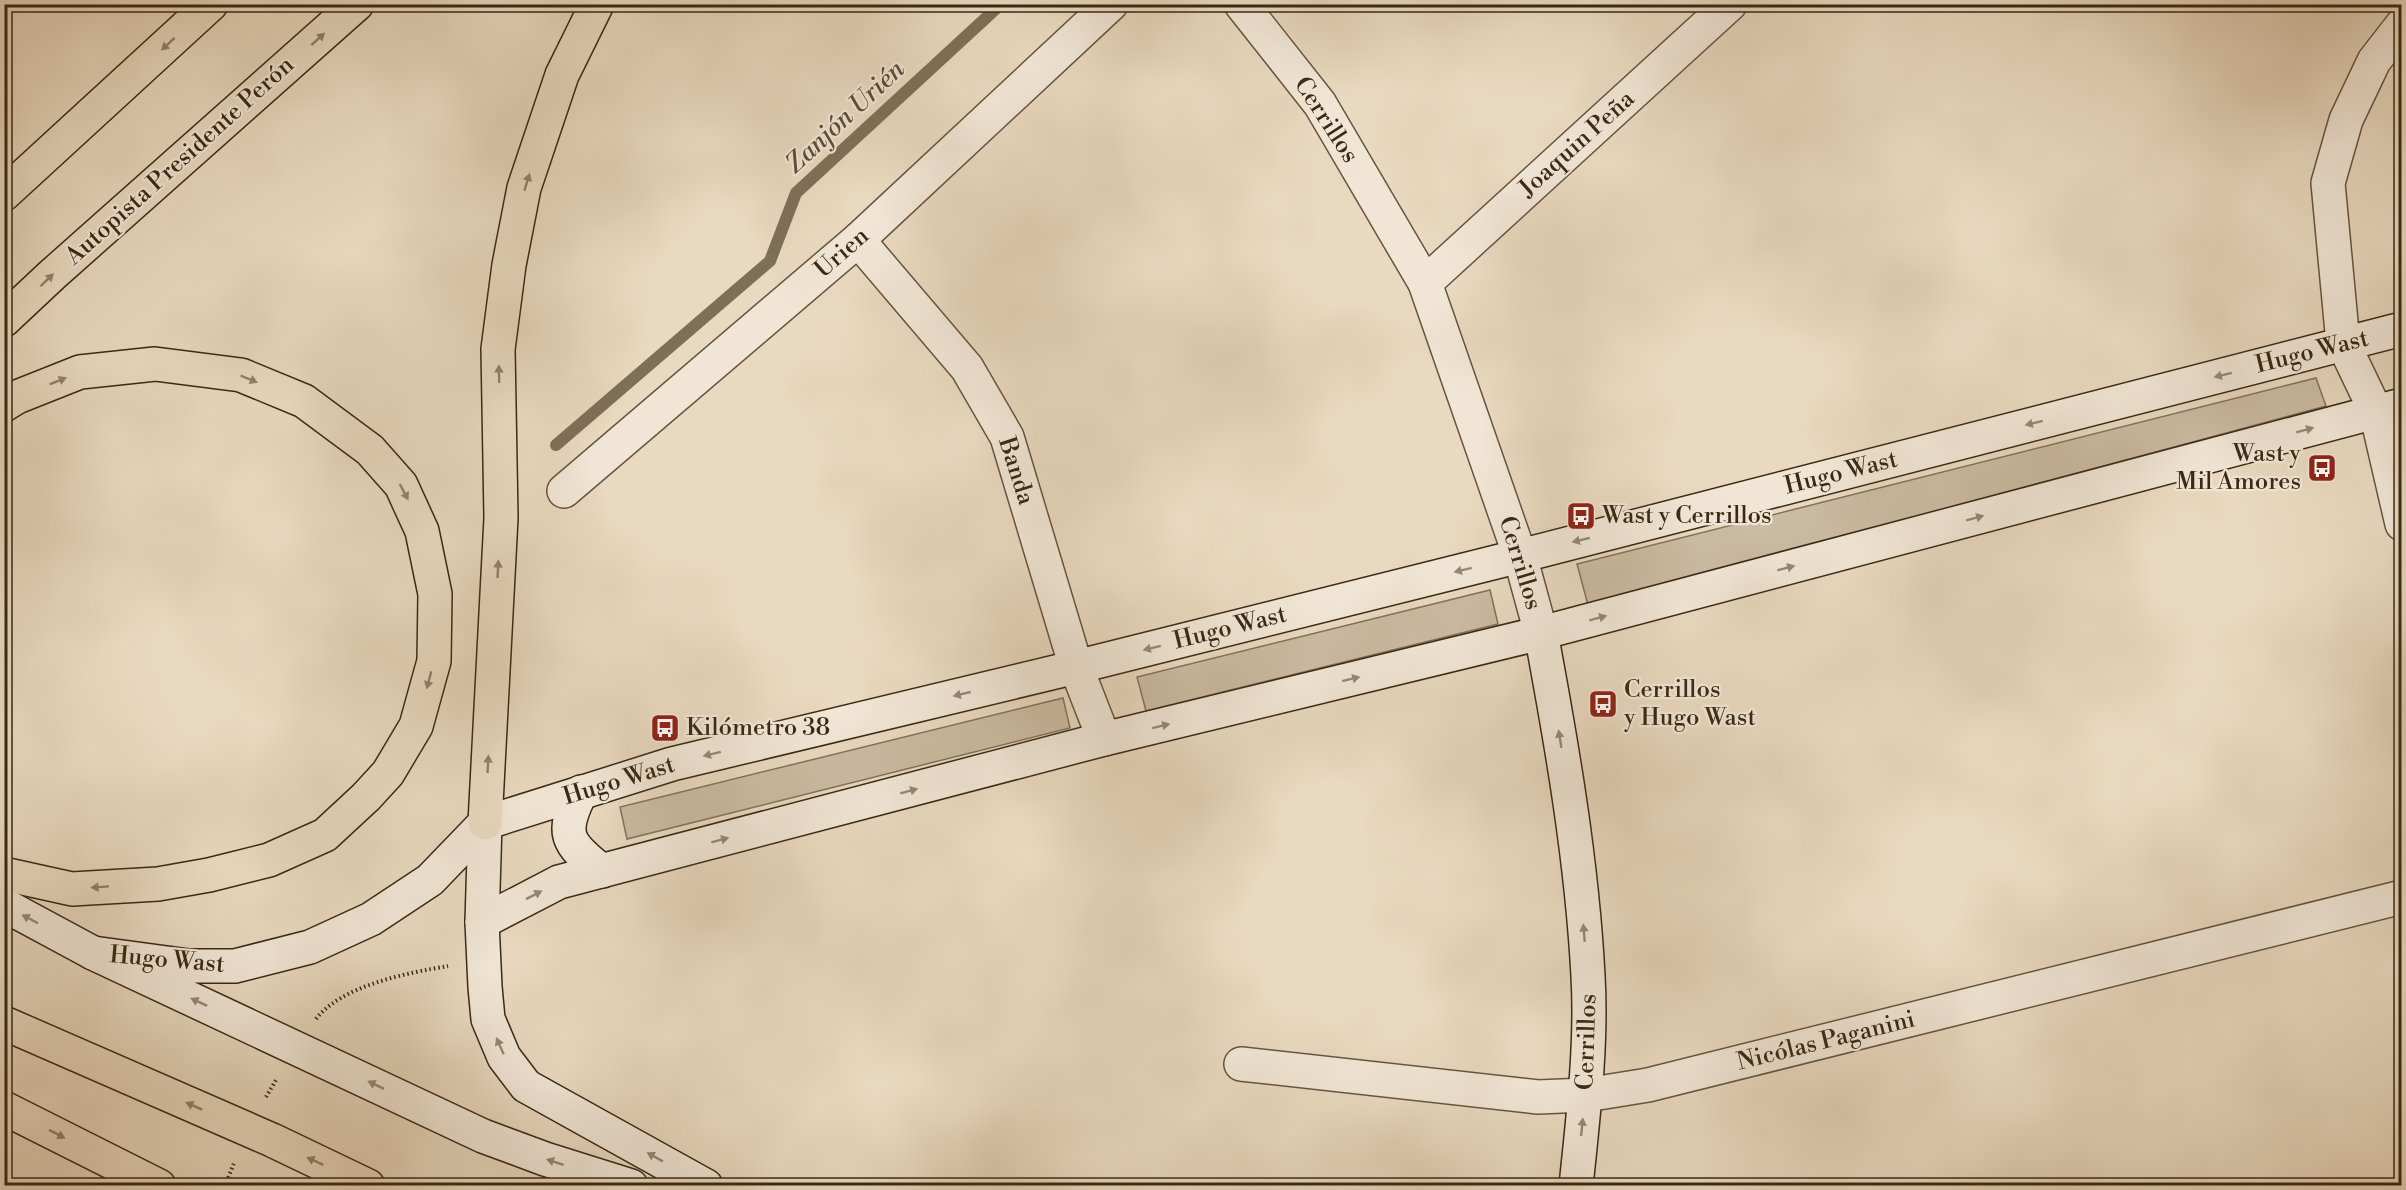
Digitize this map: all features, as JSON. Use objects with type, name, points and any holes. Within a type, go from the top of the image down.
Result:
[{"type":"highway","points":[[4,194],[211,4]]},
{"type":"highway","name":"Autopista Presidente Perón","points":[[4,320],[357,4]]},
{"type":"highway","points":[[485,823],[501,518],[498,349],[509,265],[524,188],[562,75],[597,4]]},
{"type":"highway","points":[[4,405],[17,397],[80,372],[155,364],[241,375],[304,401],[370,450],[401,485],[422,531],[435,594],[434,660],[416,726],[388,773],[325,835],[269,860],[209,875],[158,884],[72,889],[4,874]]},
{"type":"highway","points":[[4,1023],[272,1140],[368,1185]]},
{"type":"highway","points":[[4,1108],[159,1185]]},
{"type":"street","name":"Urien","points":[[564,491],[858,240],[1111,4]]},
{"type":"street","name":"Cerrillos","points":[[1241,4],[1320,104],[1425,284],[1520,556],[1541,633],[1558,725],[1579,873],[1588,978],[1586,1095],[1576,1185]]},
{"type":"street","name":"Joaquin Peña","points":[[1425,284],[1730,4]]},
{"type":"street","points":[[2402,25],[2374,62],[2346,120],[2328,183],[2343,344],[2389,408],[2402,524]]},
{"type":"street","name":"Banda","points":[[858,240],[967,368],[1007,437],[1076,667],[1104,739]]},
{"type":"street","name":"Hugo Wast","points":[[93,953],[189,966],[235,966],[310,947],[371,919],[430,880],[485,823],[672,764],[1076,667],[1520,556],[2402,329]]},
{"type":"street","points":[[482,922],[560,882],[1104,739],[1541,633],[2389,408]]},
{"type":"street","points":[[581,792],[570,815],[568,834],[579,854],[602,871]]},
{"type":"street","points":[[485,823],[482,922],[488,1019],[504,1057],[526,1086],[706,1185]]},
{"type":"street","name":"Nicólas Paganini","points":[[1241,1064],[1538,1096],[1586,1095],[1648,1085],[2402,897]]},
{"type":"street","points":[[4,905],[93,953],[483,1136],[545,1159],[631,1185]]},
{"type":"shaded area","points":[[2316,378],[2326,406],[1588,605],[1577,564]]},
{"type":"shaded area","points":[[1490,590],[1498,624],[1146,711],[1137,677]]},
{"type":"shaded area","points":[[1063,698],[1070,728],[627,839],[620,807]]},
{"type":"waterway","name":"Zanjón Urién","points":[[556,445],[770,261],[796,193],[1001,4]]},
{"type":"place","name":"Wast y Mil Amores","points":[[2322,468]]},
{"type":"place","name":"Wast y Cerrillos","points":[[1581,516]]},
{"type":"place","name":"Cerrillos y Hugo Wast","points":[[1603,704]]},
{"type":"place","name":"Kilómetro 38","points":[[665,728]]}]
